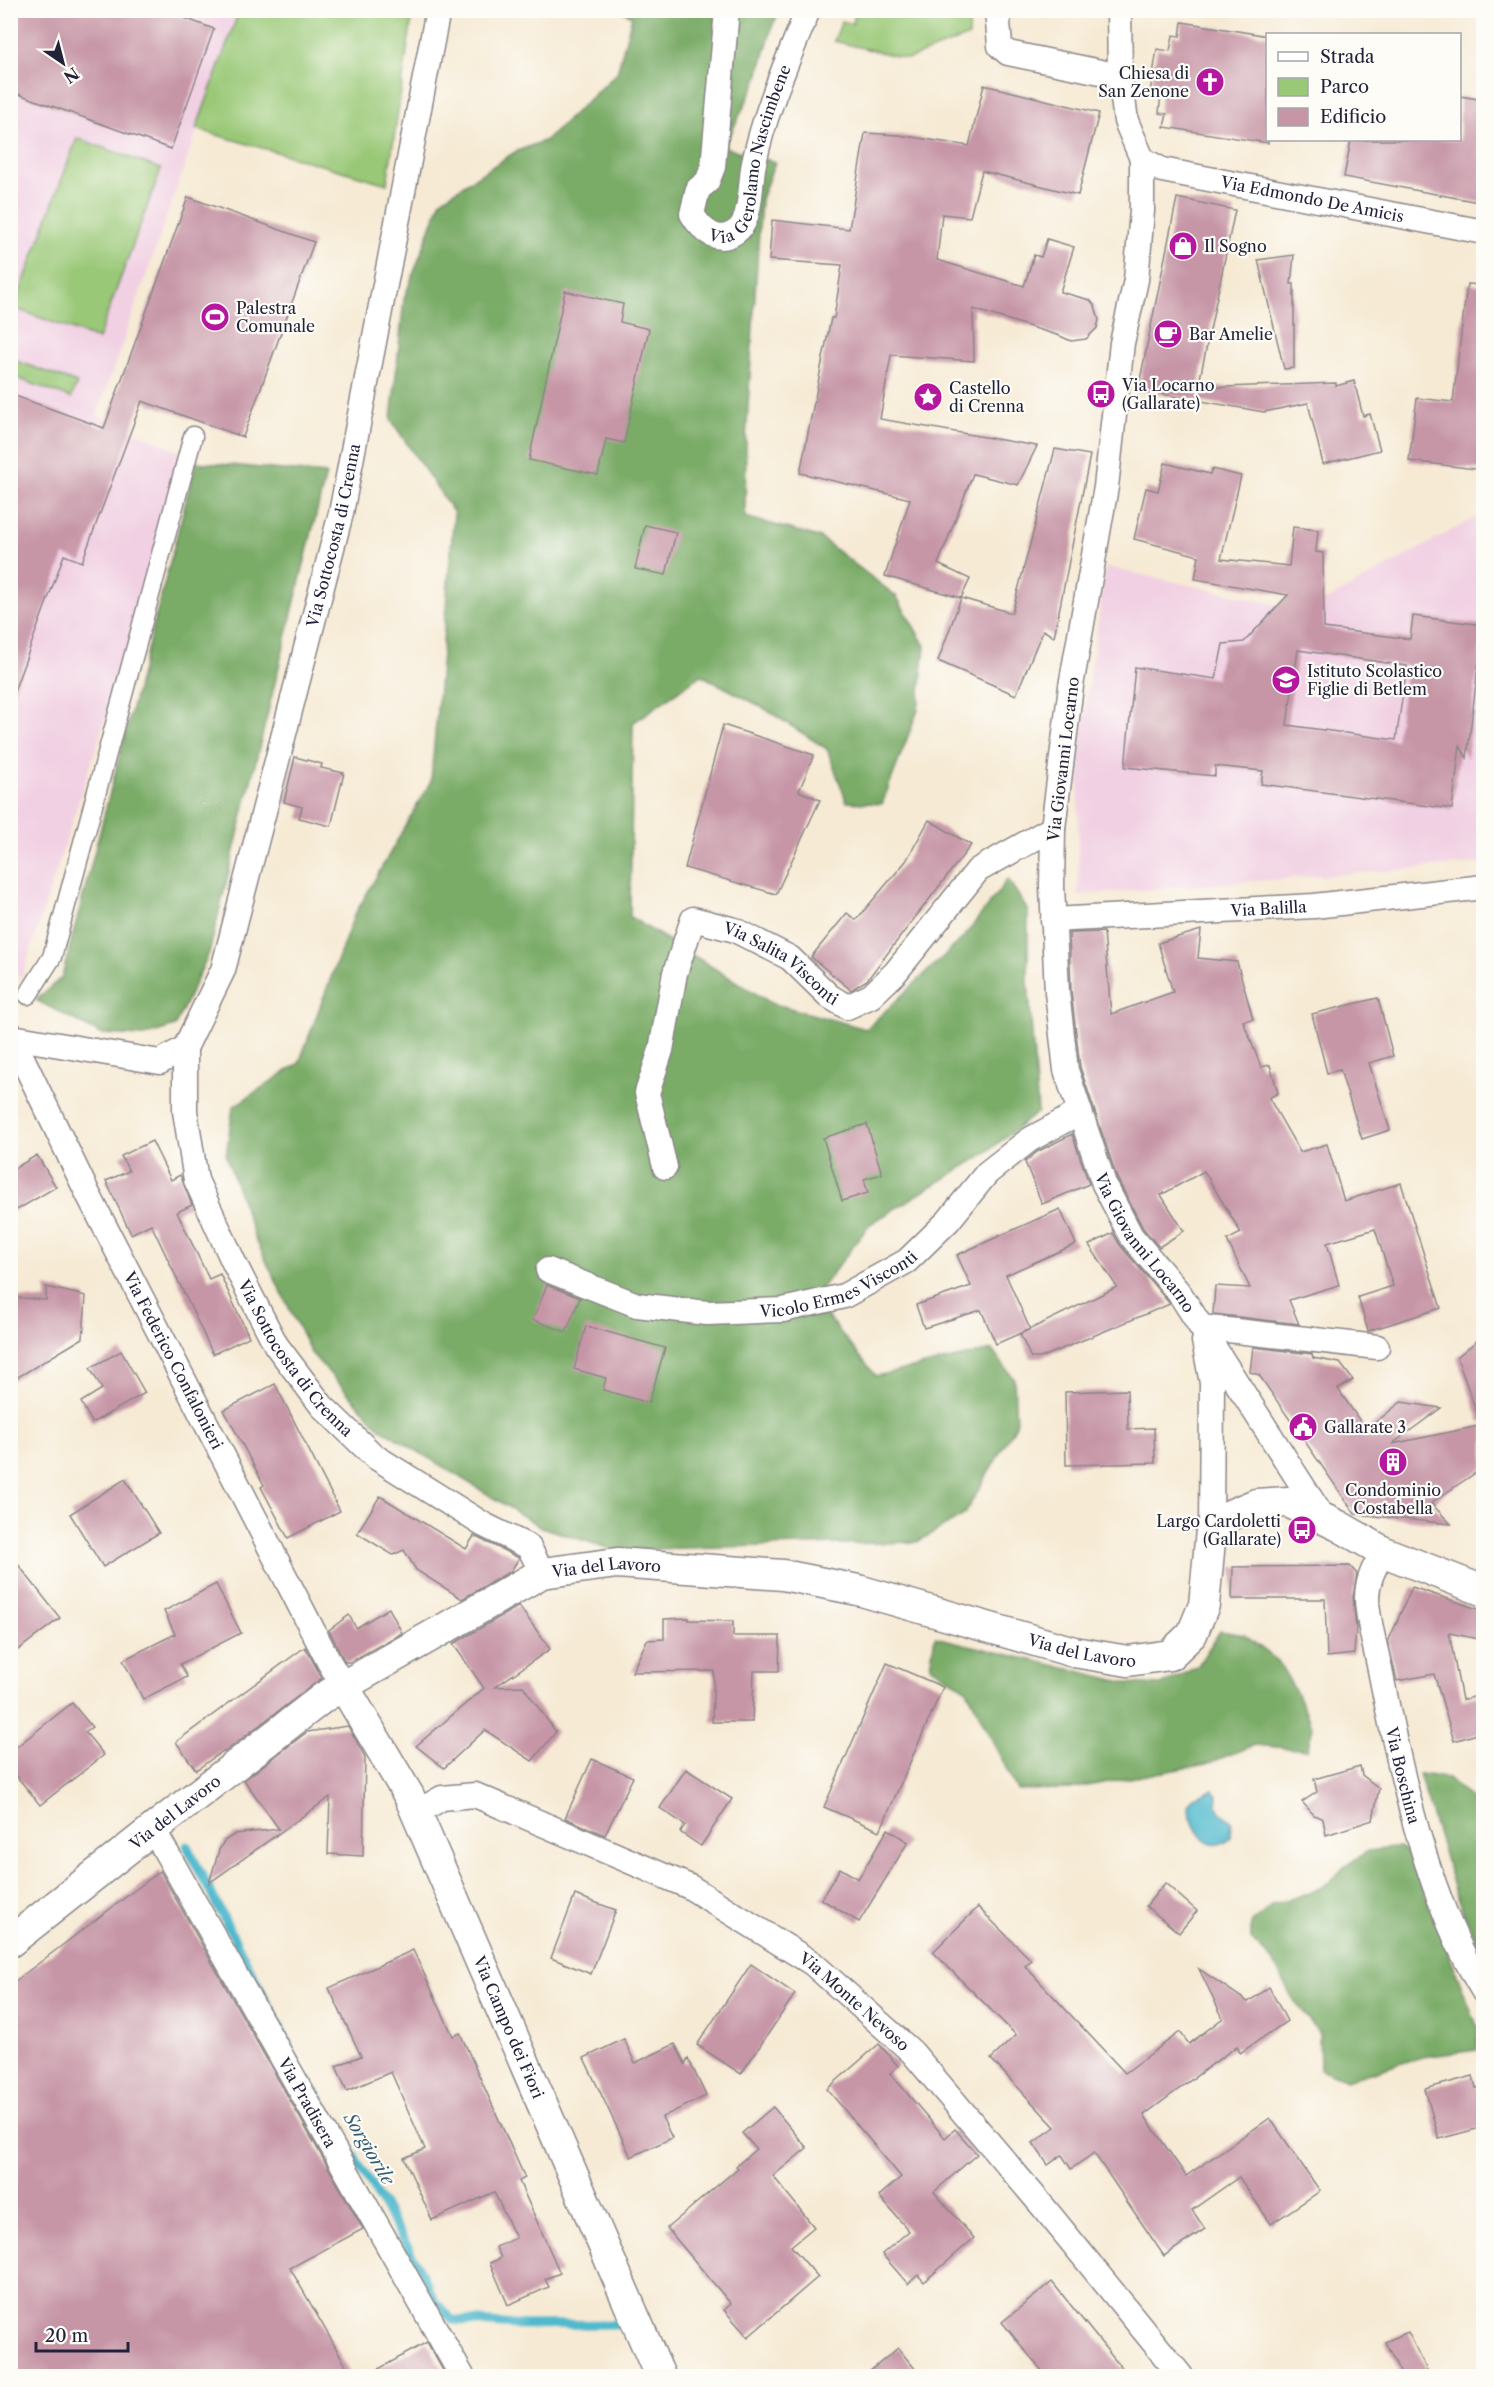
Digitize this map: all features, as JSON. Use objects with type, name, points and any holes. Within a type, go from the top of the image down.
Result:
[{"type":"street","name":"Via Sottocosta di Crenna","points":[[438,10],[341,513],[223,970],[185,1048],[185,1111],[196,1180],[234,1263],[276,1345],[322,1406],[374,1456],[484,1525],[529,1547],[542,1573]]},
{"type":"street","name":"Via Gerolamo Nascimbene","points":[[727,10],[713,167],[707,182],[698,189],[692,214],[705,232],[717,238],[740,229],[746,216],[754,162],[772,100],[808,10]]},
{"type":"street","points":[[997,10],[1000,46],[1008,53],[1120,76]]},
{"type":"street","points":[[1119,10],[1120,76],[1126,121],[1142,159]]},
{"type":"street","name":"Via Edmondo De Amicis","points":[[1142,159],[1162,170],[1484,232]]},
{"type":"street","name":"Via Giovanni Locarno","points":[[1142,159],[1142,211],[1136,280],[1122,342],[1106,487],[1071,686],[1053,828],[1053,920],[1057,992],[1066,1070],[1104,1184],[1131,1236],[1180,1294],[1323,1518]]},
{"type":"street","points":[[28,995],[52,957],[193,436]]},
{"type":"street","name":"Via Salita Visconti","points":[[665,1167],[647,1093],[661,1050],[675,974],[693,919],[735,930],[790,958],[829,996],[847,1007],[871,996],[895,973],[978,870],[1053,828]]},
{"type":"street","name":"Via Balilla","points":[[1053,920],[1314,906],[1484,887]]},
{"type":"street","points":[[11,1035],[160,1062],[185,1048]]},
{"type":"street","name":"Via Federico Confalonieri","points":[[11,1035],[88,1194],[343,1685]]},
{"type":"street","name":"Vicolo Ermes Visconti","points":[[548,1270],[637,1305],[707,1313],[783,1310],[844,1296],[907,1261],[948,1221],[987,1173],[1029,1140],[1080,1112]]},
{"type":"street","points":[[1211,1530],[1212,1383],[1201,1327],[1377,1347]]},
{"type":"street","points":[[1211,1530],[1232,1514],[1256,1503],[1288,1502],[1323,1518],[1384,1552],[1484,1591]]},
{"type":"street","name":"Via del Lavoro","points":[[10,1942],[153,1829],[343,1685],[542,1573],[617,1563],[783,1575],[858,1590],[1074,1652],[1128,1661],[1170,1655],[1192,1634],[1204,1605],[1211,1530]]},
{"type":"street","name":"Via Boschina","points":[[1384,1552],[1371,1570],[1367,1598],[1392,1732],[1426,1859],[1464,1961],[1484,1992]]},
{"type":"street","name":"Via Campo dei Fiori","points":[[343,1685],[409,1796],[660,2376]]},
{"type":"street","name":"Via Monte Nevoso","points":[[416,1813],[442,1798],[475,1795],[690,1887],[812,1963],[912,2052],[1045,2209],[1181,2376]]},
{"type":"street","name":"Via Pradisera","points":[[153,1829],[462,2376]]},
{"type":"shaded area","points":[[10,11],[239,11],[97,415],[190,456],[21,980],[10,962]]},
{"type":"shaded area","name":"Istituto Scolastico Figlie di Betlem","points":[[1476,517],[1484,527],[1484,781],[1481,783],[1484,787],[1483,863],[1078,895],[1079,749],[1106,567],[1307,611]]},
{"type":"green space","points":[[857,10],[970,11],[969,36],[908,59],[834,41],[842,21],[852,24]]},
{"type":"green space","points":[[239,11],[413,11],[387,184],[196,129]]},
{"type":"green space","points":[[622,11],[781,11],[773,24],[757,80],[724,147],[775,162],[761,199],[746,439],[745,517],[819,537],[896,596],[925,646],[918,710],[882,804],[847,802],[827,749],[762,707],[701,675],[633,723],[630,917],[771,1003],[866,1029],[964,937],[1008,879],[1028,911],[1028,980],[1038,1112],[983,1155],[870,1224],[813,1299],[876,1376],[992,1350],[1014,1379],[1016,1425],[964,1515],[917,1542],[614,1550],[541,1527],[381,1429],[311,1353],[254,1236],[226,1156],[233,1107],[299,1063],[354,916],[431,781],[454,513],[391,420],[404,299],[441,200],[515,152],[546,140],[617,73],[632,16]]},
{"type":"green space","points":[[77,138],[161,169],[98,339],[14,308]]},
{"type":"green space","points":[[11,359],[77,383],[71,398],[11,376]]},
{"type":"green space","points":[[196,462],[326,474],[209,953],[175,1026],[144,1036],[101,1034],[36,1000],[62,977]]},
{"type":"green space","points":[[1220,1631],[1244,1635],[1278,1661],[1313,1728],[1307,1750],[1255,1745],[1206,1764],[1070,1789],[1017,1790],[967,1690],[930,1666],[935,1637],[1127,1683],[1161,1685],[1197,1667]]},
{"type":"green space","points":[[1419,1774],[1448,1778],[1483,1810],[1483,1956],[1458,1900]]},
{"type":"green space","points":[[1399,1847],[1410,1856],[1478,2028],[1476,2050],[1422,2057],[1347,2080],[1320,2069],[1319,2033],[1291,1996],[1272,1960],[1251,1939],[1251,1924],[1272,1905],[1312,1892],[1328,1884],[1345,1866],[1368,1851]]},
{"type":"water","points":[[1213,1790],[1218,1796],[1218,1809],[1232,1822],[1231,1837],[1222,1843],[1215,1844],[1202,1838],[1197,1831],[1188,1805],[1194,1797]]},
{"type":"building","points":[[10,10],[163,10],[214,29],[171,149],[10,91]]},
{"type":"building","name":"Chiesa di San Zenone","points":[[1182,22],[1266,36],[1266,141],[1268,143],[1164,127],[1167,114],[1159,113],[1161,94],[1150,93],[1157,49],[1170,51],[1173,35],[1180,36]]},
{"type":"building","points":[[984,85],[1099,113],[1078,195],[982,171],[970,217],[942,214],[937,260],[1024,286],[1034,255],[1041,257],[1047,239],[1074,247],[1060,292],[1090,300],[1095,306],[1099,320],[1097,328],[1086,339],[1071,341],[973,309],[974,361],[891,355],[880,419],[1037,446],[1018,485],[973,474],[938,564],[970,579],[961,598],[885,576],[910,499],[800,473],[831,318],[834,318],[842,265],[769,260],[772,220],[849,229],[865,133],[899,135],[969,146]]},
{"type":"building","points":[[1461,96],[1484,100],[1484,203],[1344,177],[1351,141],[1461,141]]},
{"type":"building","points":[[188,197],[314,242],[243,437],[142,401],[82,562],[64,555],[13,694],[10,694],[10,394],[104,428]]},
{"type":"building","points":[[1177,198],[1235,210],[1198,388],[1336,383],[1336,386],[1354,381],[1363,416],[1370,414],[1380,450],[1323,464],[1308,403],[1264,412],[1138,390]]},
{"type":"building","points":[[1294,255],[1291,284],[1294,284],[1294,368],[1284,369],[1258,260]]},
{"type":"building","points":[[1467,284],[1484,285],[1484,470],[1409,461],[1417,398],[1453,402]]},
{"type":"building","points":[[565,291],[623,304],[620,322],[649,329],[624,443],[606,439],[598,475],[529,460]]},
{"type":"building","points":[[1055,449],[1090,455],[1054,637],[1043,630],[1016,695],[938,661],[961,598],[1012,613]]},
{"type":"building","points":[[1165,463],[1210,474],[1212,469],[1241,476],[1221,559],[1289,566],[1293,527],[1318,530],[1316,552],[1323,553],[1324,628],[1410,639],[1413,616],[1483,625],[1467,758],[1460,746],[1452,809],[1261,784],[1263,771],[1215,766],[1215,776],[1125,767],[1135,667],[1216,679],[1223,644],[1244,642],[1288,595],[1195,579],[1199,556],[1134,539],[1146,488],[1158,491]],"holes":[[[1298,650],[1407,666],[1396,740],[1287,725]]]},
{"type":"building","points":[[645,525],[676,532],[666,575],[635,569]]},
{"type":"building","points":[[723,725],[814,755],[799,791],[820,800],[776,894],[685,868]]},
{"type":"building","points":[[295,757],[322,764],[321,768],[344,773],[331,826],[299,818],[302,807],[284,802]]},
{"type":"building","points":[[929,820],[971,845],[867,980],[851,990],[811,957],[847,913],[856,920],[906,861]]},
{"type":"building","points":[[1201,930],[1198,958],[1237,962],[1253,1019],[1243,1021],[1261,1067],[1270,1065],[1278,1093],[1269,1098],[1300,1152],[1327,1144],[1344,1201],[1401,1183],[1441,1308],[1368,1331],[1358,1297],[1393,1286],[1375,1229],[1327,1243],[1339,1285],[1289,1300],[1299,1324],[1213,1314],[1215,1286],[1250,1288],[1227,1240],[1241,1233],[1204,1171],[1161,1195],[1184,1231],[1159,1247],[1143,1228],[1117,1178],[1080,1067],[1071,991],[1069,933],[1104,932],[1111,1014],[1173,992],[1158,943]]},
{"type":"building","points":[[1378,998],[1393,1056],[1369,1063],[1390,1130],[1362,1139],[1340,1070],[1327,1073],[1312,1014]]},
{"type":"building","points":[[867,1124],[882,1174],[864,1179],[868,1193],[842,1201],[823,1138]]},
{"type":"building","points":[[1072,1134],[1089,1184],[1042,1204],[1025,1162],[1037,1152]]},
{"type":"building","points":[[152,1141],[171,1180],[180,1175],[181,1177],[192,1205],[177,1212],[209,1279],[220,1274],[249,1337],[213,1354],[151,1224],[131,1234],[106,1181],[129,1171],[121,1156]]},
{"type":"building","points":[[37,1155],[56,1187],[10,1214],[10,1171]]},
{"type":"building","points":[[1060,1209],[1076,1244],[1006,1275],[1030,1329],[996,1344],[981,1310],[924,1328],[916,1305],[971,1286],[957,1255]]},
{"type":"building","points":[[1113,1233],[1120,1245],[1170,1304],[1040,1358],[1031,1358],[1020,1334],[1117,1287],[1089,1245]]},
{"type":"building","points":[[547,1285],[580,1298],[566,1332],[533,1320]]},
{"type":"building","points":[[46,1287],[86,1296],[83,1338],[10,1382],[10,1297],[46,1300]]},
{"type":"building","points":[[586,1326],[665,1348],[649,1403],[603,1390],[606,1378],[574,1369]]},
{"type":"building","points":[[1484,1335],[1484,1421],[1480,1422],[1457,1357]]},
{"type":"building","points":[[1253,1347],[1312,1354],[1313,1358],[1340,1363],[1353,1380],[1338,1389],[1366,1430],[1401,1402],[1441,1408],[1392,1444],[1484,1425],[1484,1467],[1431,1503],[1451,1524],[1355,1514],[1259,1375],[1250,1372]]},
{"type":"building","points":[[121,1351],[145,1393],[92,1423],[81,1402],[102,1389],[90,1368]]},
{"type":"building","points":[[275,1384],[340,1511],[288,1538],[261,1487],[264,1485],[224,1410]]},
{"type":"building","points":[[1127,1390],[1128,1429],[1154,1428],[1155,1463],[1066,1465],[1065,1392]]},
{"type":"building","points":[[125,1479],[159,1533],[103,1567],[70,1514]]},
{"type":"building","points":[[380,1496],[466,1549],[474,1536],[519,1558],[511,1571],[462,1599],[416,1570],[404,1550],[393,1555],[357,1533]]},
{"type":"building","points":[[10,1554],[60,1618],[10,1656]]},
{"type":"building","points":[[1350,1566],[1357,1574],[1353,1597],[1356,1628],[1354,1654],[1327,1657],[1325,1599],[1232,1599],[1233,1567]]},
{"type":"building","points":[[216,1584],[241,1633],[180,1664],[187,1677],[143,1699],[123,1660],[175,1634],[164,1611]]},
{"type":"building","points":[[1412,1587],[1484,1611],[1484,1640],[1449,1633],[1462,1700],[1484,1694],[1484,1732],[1454,1741],[1434,1674],[1397,1681],[1388,1642]]},
{"type":"building","points":[[519,1606],[550,1649],[495,1687],[523,1686],[556,1732],[532,1761],[485,1730],[444,1768],[416,1746],[484,1688],[453,1644]]},
{"type":"building","points":[[389,1608],[402,1633],[350,1662],[345,1662],[329,1630],[349,1615],[356,1628]]},
{"type":"building","points":[[689,1618],[689,1620],[733,1621],[733,1636],[780,1636],[779,1671],[754,1671],[752,1722],[712,1722],[714,1671],[632,1672],[647,1640],[664,1639],[664,1619]]},
{"type":"building","points":[[305,1647],[322,1678],[224,1752],[196,1770],[176,1742]]},
{"type":"building","points":[[887,1663],[943,1687],[880,1831],[824,1807]]},
{"type":"building","points":[[72,1703],[92,1727],[85,1732],[104,1755],[40,1805],[10,1768],[10,1752]]},
{"type":"building","points":[[348,1726],[365,1757],[363,1856],[328,1854],[330,1797],[209,1883],[224,1841],[235,1834],[279,1829],[244,1780],[307,1732]]},
{"type":"building","points":[[592,1759],[633,1777],[605,1835],[565,1818]]},
{"type":"building","points":[[1360,1766],[1362,1775],[1379,1788],[1373,1820],[1326,1835],[1323,1819],[1314,1815],[1302,1802],[1317,1792],[1314,1779]]},
{"type":"building","points":[[686,1769],[732,1799],[701,1846],[680,1832],[685,1825],[660,1808]]},
{"type":"building","points":[[888,1829],[908,1842],[859,1922],[821,1899],[840,1868],[858,1879]]},
{"type":"building","points":[[160,1871],[363,2229],[290,2268],[352,2376],[10,2376],[10,1985]]},
{"type":"building","points":[[1165,1883],[1197,1911],[1179,1933],[1146,1906]]},
{"type":"building","points":[[575,1895],[616,1910],[591,1974],[551,1958]]},
{"type":"building","points":[[978,1907],[1031,1960],[1025,1966],[1125,2073],[1180,2032],[1189,2044],[1223,2018],[1199,1969],[1248,2002],[1269,1987],[1287,2021],[1240,2053],[1237,2046],[1144,2115],[1186,2176],[1270,2118],[1320,2191],[1271,2224],[1239,2177],[1192,2210],[1205,2229],[1164,2256],[1094,2153],[1071,2169],[1062,2155],[1048,2165],[1033,2143],[1055,2127],[991,2059],[1016,2035],[933,1952]]},
{"type":"building","points":[[413,1950],[453,2036],[460,2033],[525,2178],[519,2181],[560,2273],[545,2279],[549,2287],[508,2305],[490,2263],[501,2258],[496,2247],[516,2238],[494,2192],[432,2220],[404,2158],[425,2149],[391,2072],[347,2091],[336,2066],[361,2056],[329,1988]]},
{"type":"building","points":[[751,1964],[795,1994],[741,2074],[697,2045]]},
{"type":"building","points":[[624,2039],[635,2063],[675,2044],[685,2064],[688,2058],[706,2096],[662,2117],[672,2138],[631,2157],[584,2058]]},
{"type":"building","points":[[879,2044],[898,2066],[890,2073],[945,2138],[955,2129],[977,2154],[934,2192],[974,2238],[924,2282],[918,2275],[908,2284],[882,2254],[909,2231],[879,2196],[901,2177],[827,2089]]},
{"type":"building","points":[[1473,2076],[1476,2088],[1484,2086],[1484,2127],[1439,2139],[1425,2089]]},
{"type":"building","points":[[773,2107],[807,2148],[773,2176],[814,2227],[791,2246],[818,2277],[748,2337],[724,2310],[731,2304],[667,2228],[738,2168],[736,2166],[756,2149],[742,2133]]},
{"type":"building","points":[[1052,2282],[1128,2376],[1046,2376],[1002,2322]]},
{"type":"building","points":[[1408,2332],[1430,2376],[1402,2376],[1385,2342]]},
{"type":"building","points":[[427,2342],[446,2376],[366,2376]]},
{"type":"building","points":[[898,2348],[921,2376],[864,2376]]},
{"type":"waterway","name":"Sorgiorile","points":[[187,1846],[289,2045]]},
{"type":"waterway","name":"Sorgiorile","points":[[315,2091],[409,2249],[436,2303],[453,2320],[516,2325],[617,2324]]},
{"type":"place","name":"Chiesa di San Zenone","points":[[1210,82]]},
{"type":"place","name":"Il Sogno","points":[[1183,246]]},
{"type":"place","name":"Palestra Comunale","points":[[215,317]]},
{"type":"place","name":"Bar Amelie","points":[[1168,334]]},
{"type":"place","name":"Via Locarno (Gallarate)","points":[[1101,394]]},
{"type":"place","name":"Castello di Crenna","points":[[928,397]]},
{"type":"place","name":"Istituto Scolastico Figlie di Betlem","points":[[1286,680]]},
{"type":"place","name":"Gallarate 3","points":[[1303,1427]]},
{"type":"place","name":"Condominio Costabella","points":[[1393,1462]]},
{"type":"place","name":"Largo Cardoletti (Gallarate)","points":[[1302,1530]]}]
